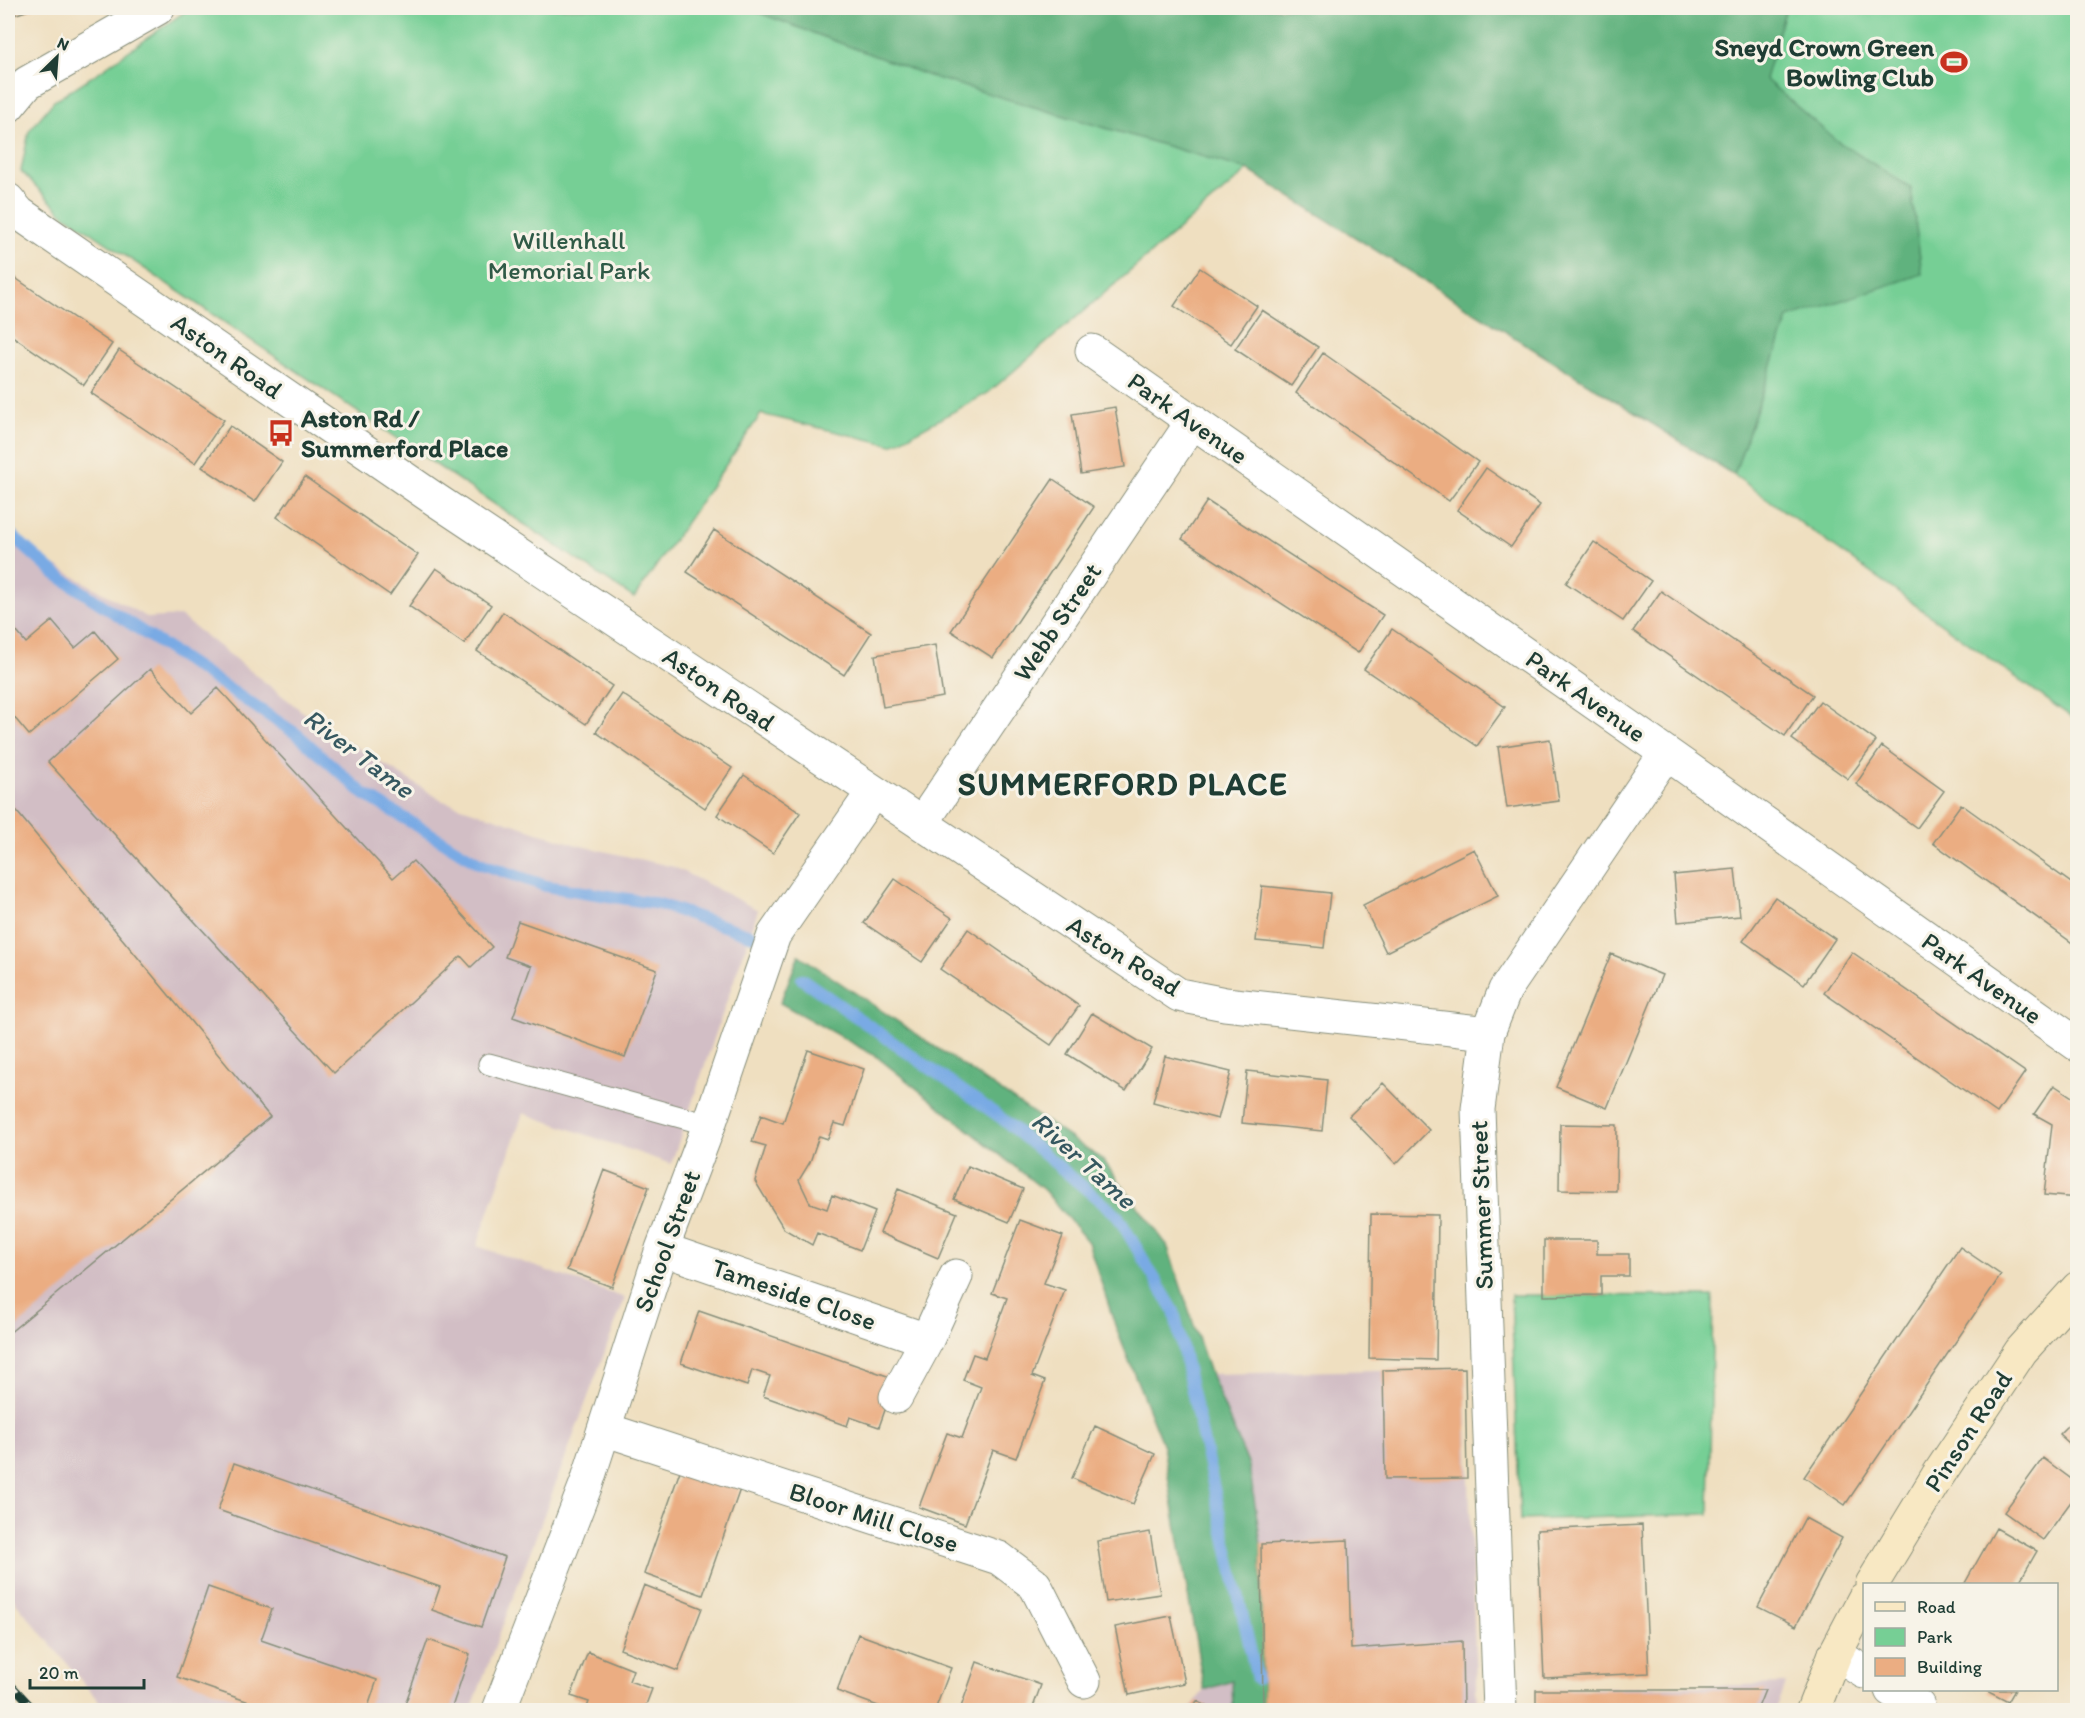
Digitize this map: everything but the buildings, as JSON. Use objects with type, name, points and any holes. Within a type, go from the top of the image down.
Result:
[{"type":"main road","name":"Pinson Road","points":[[1873,1583],[1937,1477],[2021,1351],[2078,1288]]},
{"type":"main road","points":[[1813,1710],[1835,1654],[1863,1601]]},
{"type":"street","points":[[8,106],[27,83],[158,8]]},
{"type":"street","name":"Aston Road","points":[[8,200],[29,219],[436,500],[922,823],[1153,980],[1179,994],[1225,1004],[1488,1034]]},
{"type":"street","name":"Park Avenue","points":[[1092,351],[2078,1045]]},
{"type":"street","name":"Webb Street","points":[[922,823],[1193,421]]},
{"type":"street","name":"Summer Street","points":[[1500,1710],[1478,1109],[1488,1034],[1505,990],[1666,753]]},
{"type":"street","name":"School Street","points":[[500,1710],[587,1482],[662,1249],[709,1125],[774,935],[873,792]]},
{"type":"street","name":"Tameside Close","points":[[662,1249],[927,1340]]},
{"type":"street","points":[[896,1397],[927,1340],[956,1276]]},
{"type":"street","name":"Bloor Mill Close","points":[[604,1429],[999,1558],[1035,1585],[1084,1681]]},
{"type":"street","points":[[1835,1654],[1863,1671]]},
{"type":"lane","points":[[489,1064],[709,1125]]},
{"type":"shaded area","points":[[8,539],[148,618],[180,616],[312,719],[443,801],[577,845],[674,867],[758,910],[671,1164],[523,1113],[477,1246],[625,1298],[471,1710],[106,1710],[8,1593]]},
{"type":"shaded area","points":[[1465,1368],[1477,1710],[1263,1710],[1261,1544],[1249,1466],[1210,1374]]},
{"type":"shaded area","points":[[1232,1681],[1233,1710],[1189,1710],[1204,1690]]},
{"type":"shaded area","points":[[1786,1684],[1776,1710],[1537,1710],[1536,1690]]},
{"type":"green space","name":"Willenhall Memorial Park","points":[[190,8],[2077,8],[2077,721],[1734,475],[1248,170],[988,393],[892,445],[761,414],[634,598],[62,213],[21,171],[29,131],[54,101]]},
{"type":"green space","points":[[746,8],[1786,8],[1765,79],[1837,141],[1911,188],[1922,274],[1788,318],[1734,475],[1248,170],[929,76]]},
{"type":"green space","points":[[799,955],[1103,1160],[1167,1245],[1210,1373],[1249,1466],[1261,1544],[1263,1710],[1233,1710],[1232,1681],[1204,1690],[1163,1446],[1116,1328],[1088,1242],[1044,1190],[877,1057],[780,1003]]},
{"type":"green space","points":[[1511,1295],[1713,1296],[1709,1514],[1520,1520]]},
{"type":"waterway","name":"River Tame","points":[[8,532],[54,573],[298,735],[364,794],[479,863],[546,886],[659,904],[756,937]]},
{"type":"waterway","name":"River Tame","points":[[802,979],[1000,1117],[1117,1215],[1174,1311],[1257,1679]]},
{"type":"railway","points":[[8,1681],[35,1710]]},
{"type":"place","name":"Sneyd Crown Green Bowling Club","points":[[1954,62]]},
{"type":"place","name":"Aston Rd / Summerford Place","points":[[281,433]]},
{"type":"district","name":"SUMMERFORD PLACE","points":[[1123,784]]}]
